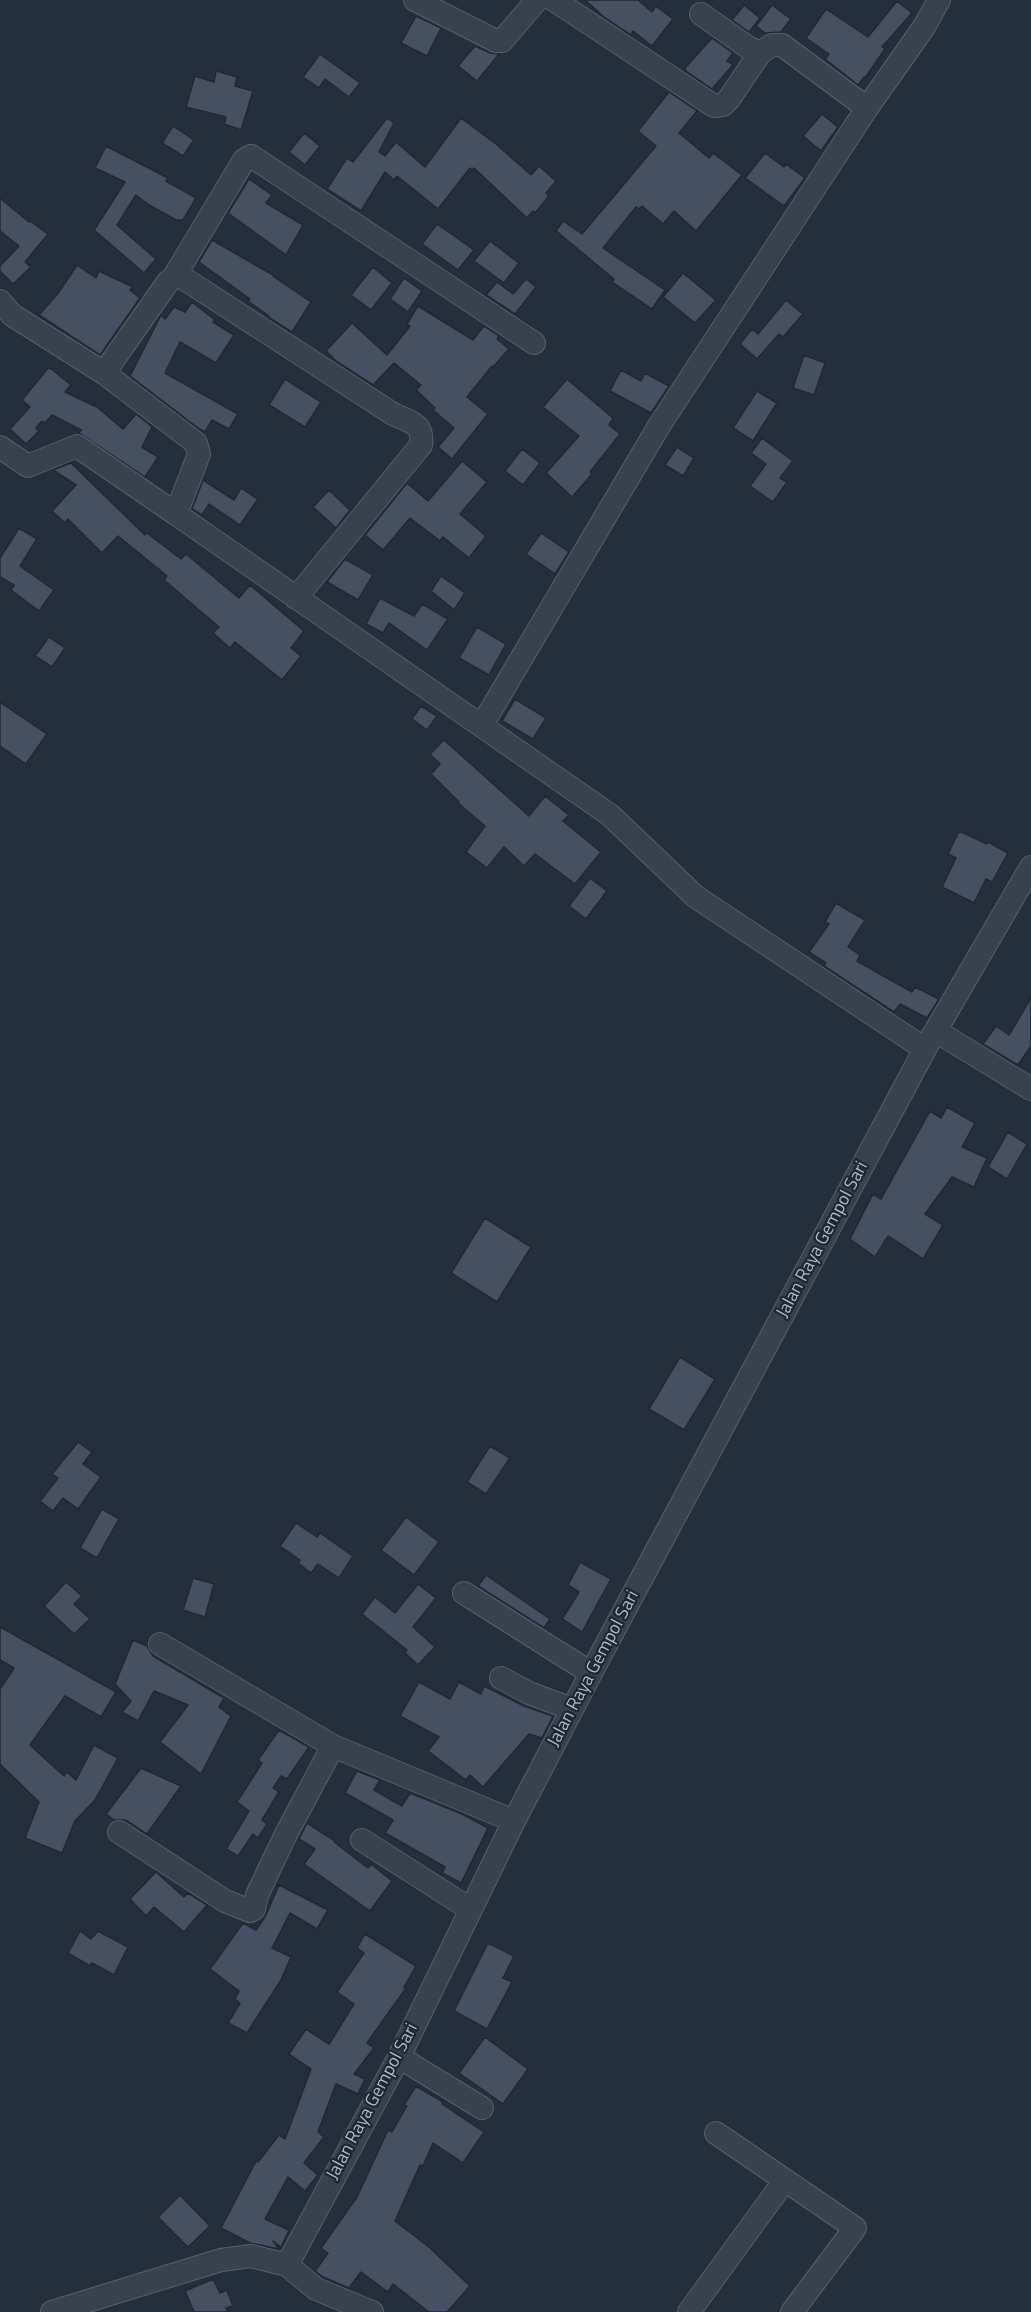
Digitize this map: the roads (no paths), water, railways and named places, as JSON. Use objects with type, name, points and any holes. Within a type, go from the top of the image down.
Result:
[{"type":"street","points":[[415,0],[496,41],[502,41],[537,0]]},
{"type":"street","points":[[554,0],[714,106],[723,105],[729,99],[760,53],[772,45],[782,45],[867,108]]},
{"type":"street","points":[[482,725],[659,426],[867,108],[924,27],[939,0]]},
{"type":"street","points":[[701,14],[749,48],[760,53]]},
{"type":"street","points":[[104,374],[168,282],[174,277],[244,160],[251,156],[534,343]]},
{"type":"street","points":[[174,277],[180,276],[393,414],[417,425],[422,435],[421,445],[296,598]]},
{"type":"street","points":[[0,301],[12,315],[104,374],[196,443],[198,454],[176,514]]},
{"type":"street","points":[[0,447],[28,466],[78,446],[610,815],[696,897],[931,1040],[1031,1089]]},
{"type":"street","name":"Jalan Raya Gempol Sari","points":[[287,2265],[399,2057],[514,1821],[591,1673],[931,1040],[1031,867]]},
{"type":"street","points":[[464,1593],[591,1673]]},
{"type":"street","points":[[160,1644],[333,1746],[514,1821]]},
{"type":"street","points":[[501,1678],[529,1693],[572,1709]]},
{"type":"street","points":[[119,1832],[225,1901],[250,1911],[254,1909],[257,1895],[286,1834],[333,1746]]},
{"type":"street","points":[[362,1840],[470,1909]]},
{"type":"street","points":[[399,2057],[482,2108]]},
{"type":"street","points":[[716,2133],[855,2228],[803,2308]]},
{"type":"street","points":[[689,2312],[785,2180]]},
{"type":"street","points":[[52,2312],[221,2259],[251,2256],[287,2265],[316,2289],[372,2312]]}]
